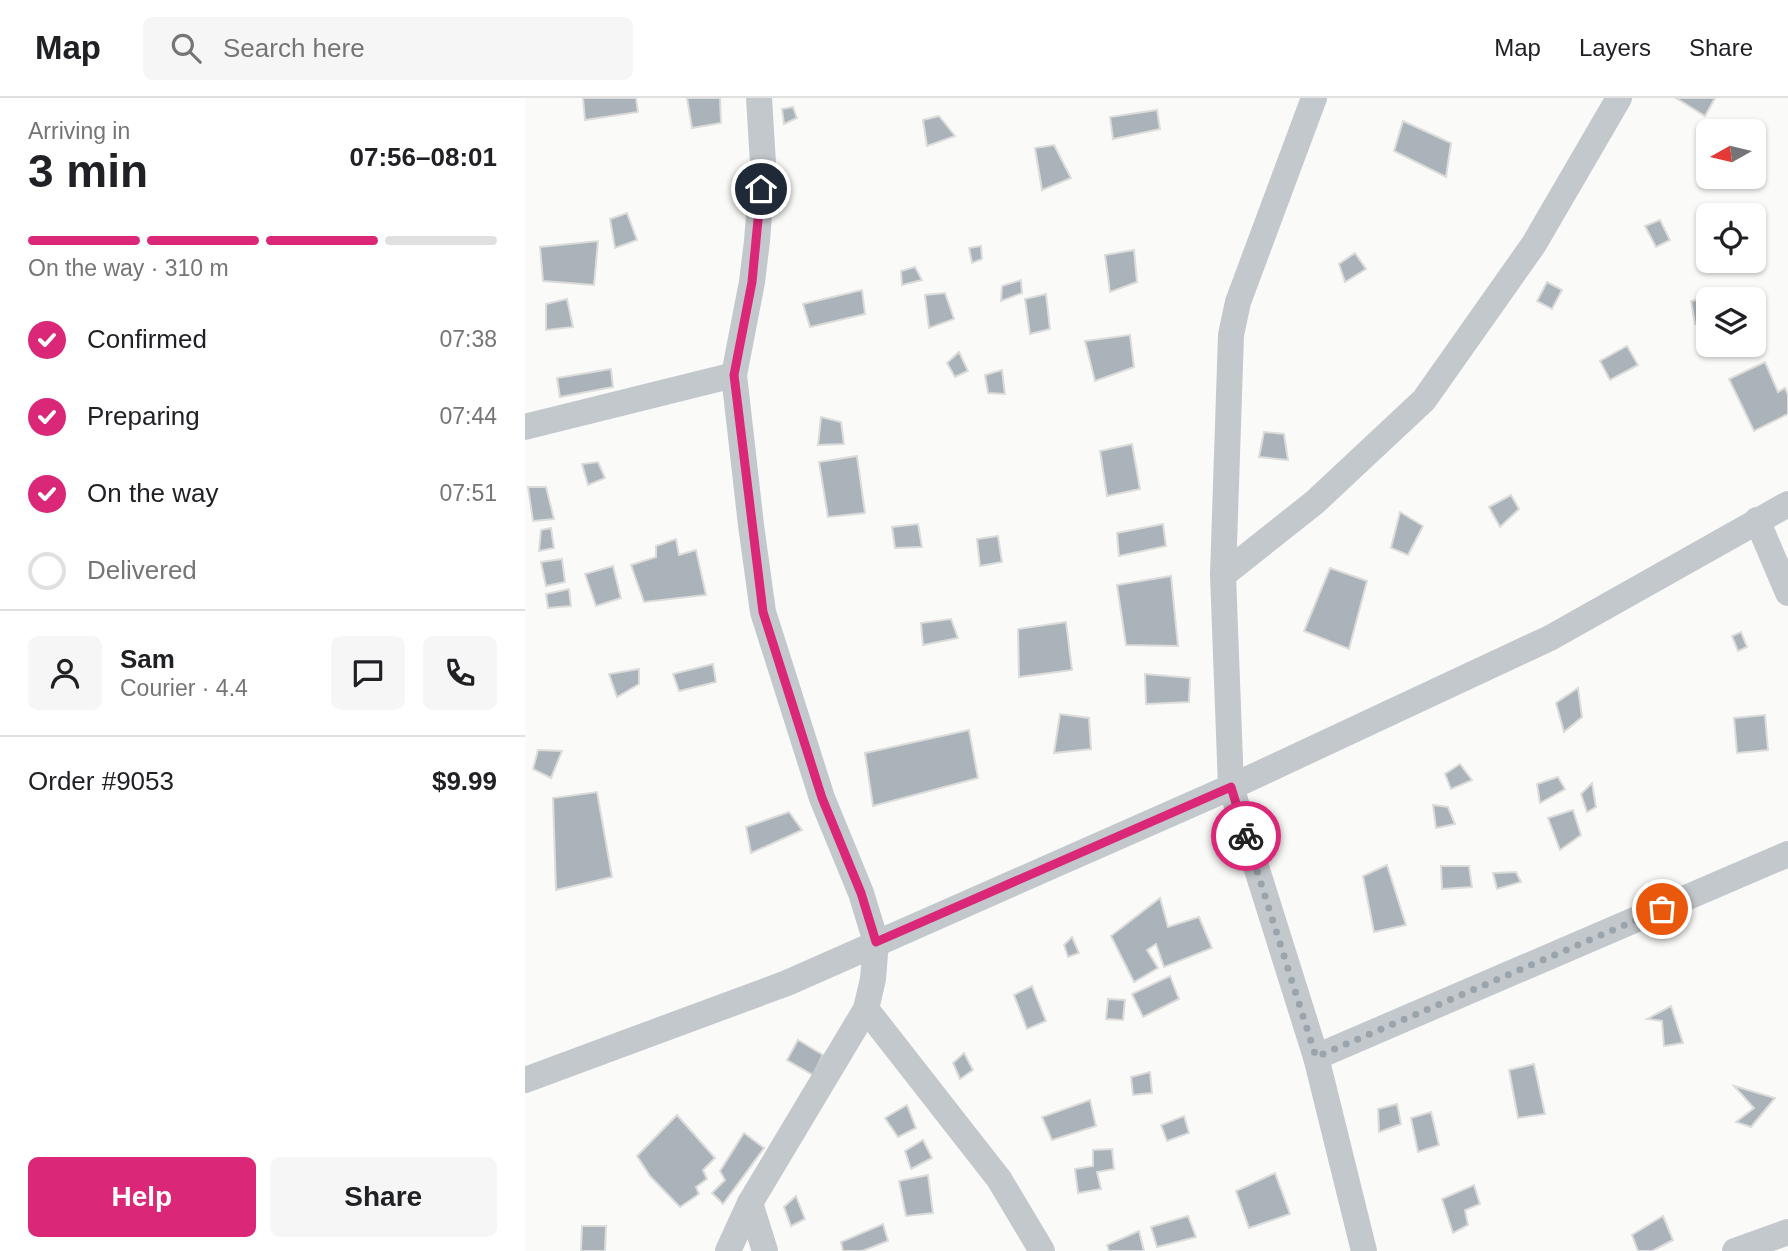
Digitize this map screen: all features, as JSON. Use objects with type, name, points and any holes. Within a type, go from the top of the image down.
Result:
[{"type":"street","points":[[729,1251],[750,1203],[866,1009],[873,979],[876,942],[861,893],[822,798],[763,612],[734,375],[757,241],[763,163],[759,98]]},
{"type":"street","points":[[1314,98],[1238,302],[1231,335],[1223,575],[1231,787],[1316,1057],[1364,1251]]},
{"type":"street","points":[[1223,575],[1315,502],[1424,400],[1534,244],[1619,98]]},
{"type":"street","points":[[525,427],[734,375]]},
{"type":"street","points":[[525,1080],[787,983],[1231,787],[1550,638],[1788,504]]},
{"type":"street","points":[[1757,520],[1788,593]]},
{"type":"street","points":[[1316,1057],[1788,854]]},
{"type":"street","points":[[866,1009],[999,1179],[1042,1251]]},
{"type":"street","points":[[750,1203],[765,1251]]},
{"type":"street","points":[[1735,1251],[1788,1231]]},
{"type":"building","points":[[583,98],[636,98],[638,112],[585,120]]},
{"type":"building","points":[[687,98],[720,98],[721,123],[692,128]]},
{"type":"building","points":[[1676,98],[1715,98],[1705,116]]},
{"type":"building","points":[[793,107],[797,118],[784,124],[782,109]]},
{"type":"building","points":[[1157,110],[1160,129],[1113,139],[1110,117]]},
{"type":"building","points":[[939,116],[955,136],[927,146],[923,120]]},
{"type":"building","points":[[1403,121],[1451,143],[1446,177],[1394,151]]},
{"type":"building","points":[[1054,145],[1071,178],[1042,190],[1035,148]]},
{"type":"building","points":[[627,213],[637,240],[615,248],[610,219]]},
{"type":"building","points":[[1660,220],[1670,240],[1656,247],[1645,226]]},
{"type":"building","points":[[598,241],[594,285],[543,281],[540,247]]},
{"type":"building","points":[[981,246],[982,259],[972,263],[969,248]]},
{"type":"building","points":[[1134,250],[1137,282],[1110,292],[1105,255]]},
{"type":"building","points":[[1355,253],[1366,269],[1345,282],[1339,264]]},
{"type":"building","points":[[915,267],[922,280],[902,285],[901,271]]},
{"type":"building","points":[[1021,280],[1022,293],[1001,301],[1002,286]]},
{"type":"building","points":[[1547,282],[1562,290],[1552,309],[1537,301]]},
{"type":"building","points":[[862,290],[865,314],[810,327],[803,304]]},
{"type":"building","points":[[945,293],[954,319],[929,328],[925,295]]},
{"type":"building","points":[[1046,294],[1050,329],[1030,334],[1025,299]]},
{"type":"building","points":[[567,299],[573,327],[546,330],[546,304]]},
{"type":"building","points":[[1696,300],[1696,324],[1695,324],[1691,301]]},
{"type":"building","points":[[1130,335],[1134,367],[1095,381],[1085,341]]},
{"type":"building","points":[[1627,346],[1638,365],[1610,380],[1600,361]]},
{"type":"building","points":[[959,352],[968,371],[955,377],[947,363]]},
{"type":"building","points":[[1765,362],[1778,392],[1785,388],[1788,395],[1788,414],[1754,431],[1729,379]]},
{"type":"building","points":[[611,369],[613,387],[560,397],[557,378]]},
{"type":"building","points":[[1002,370],[1005,394],[988,393],[985,375]]},
{"type":"building","points":[[821,417],[841,422],[844,444],[818,445]]},
{"type":"building","points":[[1264,432],[1284,434],[1288,460],[1259,457]]},
{"type":"building","points":[[1132,444],[1140,489],[1107,496],[1100,451]]},
{"type":"building","points":[[857,456],[865,513],[828,517],[819,462]]},
{"type":"building","points":[[598,462],[605,478],[588,485],[582,464]]},
{"type":"building","points":[[528,487],[546,487],[554,519],[533,521]]},
{"type":"building","points":[[1511,495],[1519,509],[1500,527],[1489,507]]},
{"type":"building","points":[[1400,512],[1423,526],[1408,555],[1391,548]]},
{"type":"building","points":[[918,524],[922,547],[895,548],[892,527]]},
{"type":"building","points":[[1163,524],[1166,546],[1119,556],[1117,533]]},
{"type":"building","points":[[551,528],[554,548],[539,551],[541,530]]},
{"type":"building","points":[[998,536],[1002,562],[980,566],[977,539]]},
{"type":"building","points":[[676,539],[679,555],[696,550],[706,595],[644,602],[631,565],[656,557],[656,546]]},
{"type":"building","points":[[562,559],[565,582],[546,586],[541,562]]},
{"type":"building","points":[[613,566],[621,598],[596,606],[585,574]]},
{"type":"building","points":[[1330,568],[1367,581],[1349,649],[1304,631]]},
{"type":"building","points":[[1171,576],[1178,646],[1126,645],[1117,585]]},
{"type":"building","points":[[569,589],[571,606],[548,608],[546,594]]},
{"type":"building","points":[[951,619],[958,638],[923,645],[921,623]]},
{"type":"building","points":[[1066,622],[1072,670],[1019,677],[1018,629]]},
{"type":"building","points":[[1741,632],[1747,647],[1738,651],[1732,636]]},
{"type":"building","points":[[713,664],[716,682],[679,691],[673,674]]},
{"type":"building","points":[[639,669],[639,684],[617,697],[609,674]]},
{"type":"building","points":[[1145,674],[1190,678],[1189,702],[1146,704]]},
{"type":"building","points":[[1578,688],[1582,717],[1564,732],[1556,703]]},
{"type":"building","points":[[1060,714],[1089,718],[1091,749],[1054,753]]},
{"type":"building","points":[[1765,715],[1768,750],[1737,753],[1734,718]]},
{"type":"building","points":[[969,730],[978,778],[873,806],[865,753]]},
{"type":"building","points":[[538,750],[562,751],[551,778],[533,769]]},
{"type":"building","points":[[1460,764],[1472,780],[1451,789],[1445,774]]},
{"type":"building","points":[[1558,777],[1565,789],[1540,803],[1537,784]]},
{"type":"building","points":[[1592,783],[1596,807],[1587,812],[1581,794]]},
{"type":"building","points":[[597,792],[612,877],[556,890],[553,798]]},
{"type":"building","points":[[1433,805],[1448,807],[1455,824],[1436,828]]},
{"type":"building","points":[[1573,810],[1581,835],[1560,850],[1548,818]]},
{"type":"building","points":[[789,812],[802,830],[751,853],[746,827]]},
{"type":"building","points":[[1387,865],[1406,925],[1374,932],[1363,876]]},
{"type":"building","points":[[1441,866],[1469,866],[1472,887],[1442,889]]},
{"type":"building","points":[[1516,872],[1521,882],[1497,889],[1493,873]]},
{"type":"building","points":[[1160,898],[1168,927],[1199,917],[1212,948],[1164,967],[1156,944],[1147,950],[1158,968],[1134,982],[1111,936]]},
{"type":"building","points":[[1072,937],[1079,953],[1068,957],[1064,945]]},
{"type":"building","points":[[1170,976],[1179,999],[1143,1017],[1132,994]]},
{"type":"building","points":[[1032,986],[1046,1021],[1027,1029],[1014,995]]},
{"type":"building","points":[[1108,999],[1125,1000],[1123,1020],[1106,1019]]},
{"type":"building","points":[[1671,1006],[1683,1043],[1664,1046],[1662,1021],[1647,1019]]},
{"type":"building","points":[[798,1040],[823,1055],[813,1075],[787,1060]]},
{"type":"building","points":[[964,1053],[973,1070],[960,1079],[953,1063]]},
{"type":"building","points":[[1534,1064],[1545,1114],[1518,1118],[1509,1070]]},
{"type":"building","points":[[1150,1072],[1152,1093],[1133,1095],[1131,1077]]},
{"type":"building","points":[[1734,1086],[1775,1098],[1751,1127],[1736,1122],[1754,1108]]},
{"type":"building","points":[[1090,1100],[1096,1126],[1052,1140],[1042,1117]]},
{"type":"building","points":[[1397,1104],[1401,1124],[1379,1132],[1378,1109]]},
{"type":"building","points":[[907,1105],[916,1128],[898,1137],[885,1118]]},
{"type":"building","points":[[1431,1112],[1439,1145],[1418,1152],[1411,1118]]},
{"type":"building","points":[[677,1115],[715,1158],[703,1170],[707,1179],[696,1187],[699,1194],[680,1207],[650,1176],[637,1156]]},
{"type":"building","points":[[1184,1116],[1189,1133],[1167,1141],[1161,1125]]},
{"type":"building","points":[[744,1133],[764,1148],[723,1204],[712,1193],[725,1180],[720,1171]]},
{"type":"building","points":[[923,1140],[932,1158],[911,1169],[905,1151]]},
{"type":"building","points":[[1112,1149],[1114,1169],[1097,1172],[1101,1189],[1078,1193],[1075,1169],[1093,1166],[1093,1150]]},
{"type":"building","points":[[1275,1173],[1290,1214],[1249,1228],[1236,1191]]},
{"type":"building","points":[[928,1175],[933,1213],[906,1216],[899,1181]]},
{"type":"building","points":[[1474,1185],[1480,1204],[1465,1210],[1468,1225],[1453,1233],[1442,1199]]},
{"type":"building","points":[[796,1196],[805,1219],[791,1226],[784,1207]]},
{"type":"building","points":[[1188,1216],[1196,1237],[1157,1247],[1151,1227]]},
{"type":"building","points":[[1663,1216],[1673,1240],[1652,1251],[1638,1251],[1632,1235]]},
{"type":"building","points":[[883,1224],[888,1241],[862,1251],[843,1251],[841,1242]]},
{"type":"building","points":[[582,1226],[606,1226],[605,1251],[581,1251]]},
{"type":"building","points":[[1139,1231],[1144,1251],[1109,1251],[1107,1245]]},
{"type":"way so far","points":[[1246,836],[1316,1057],[1662,909]]},
{"type":"route","points":[[761,189],[752,282],[734,375],[763,612],[822,798],[861,893],[876,942],[1231,787],[1246,836]]}]
